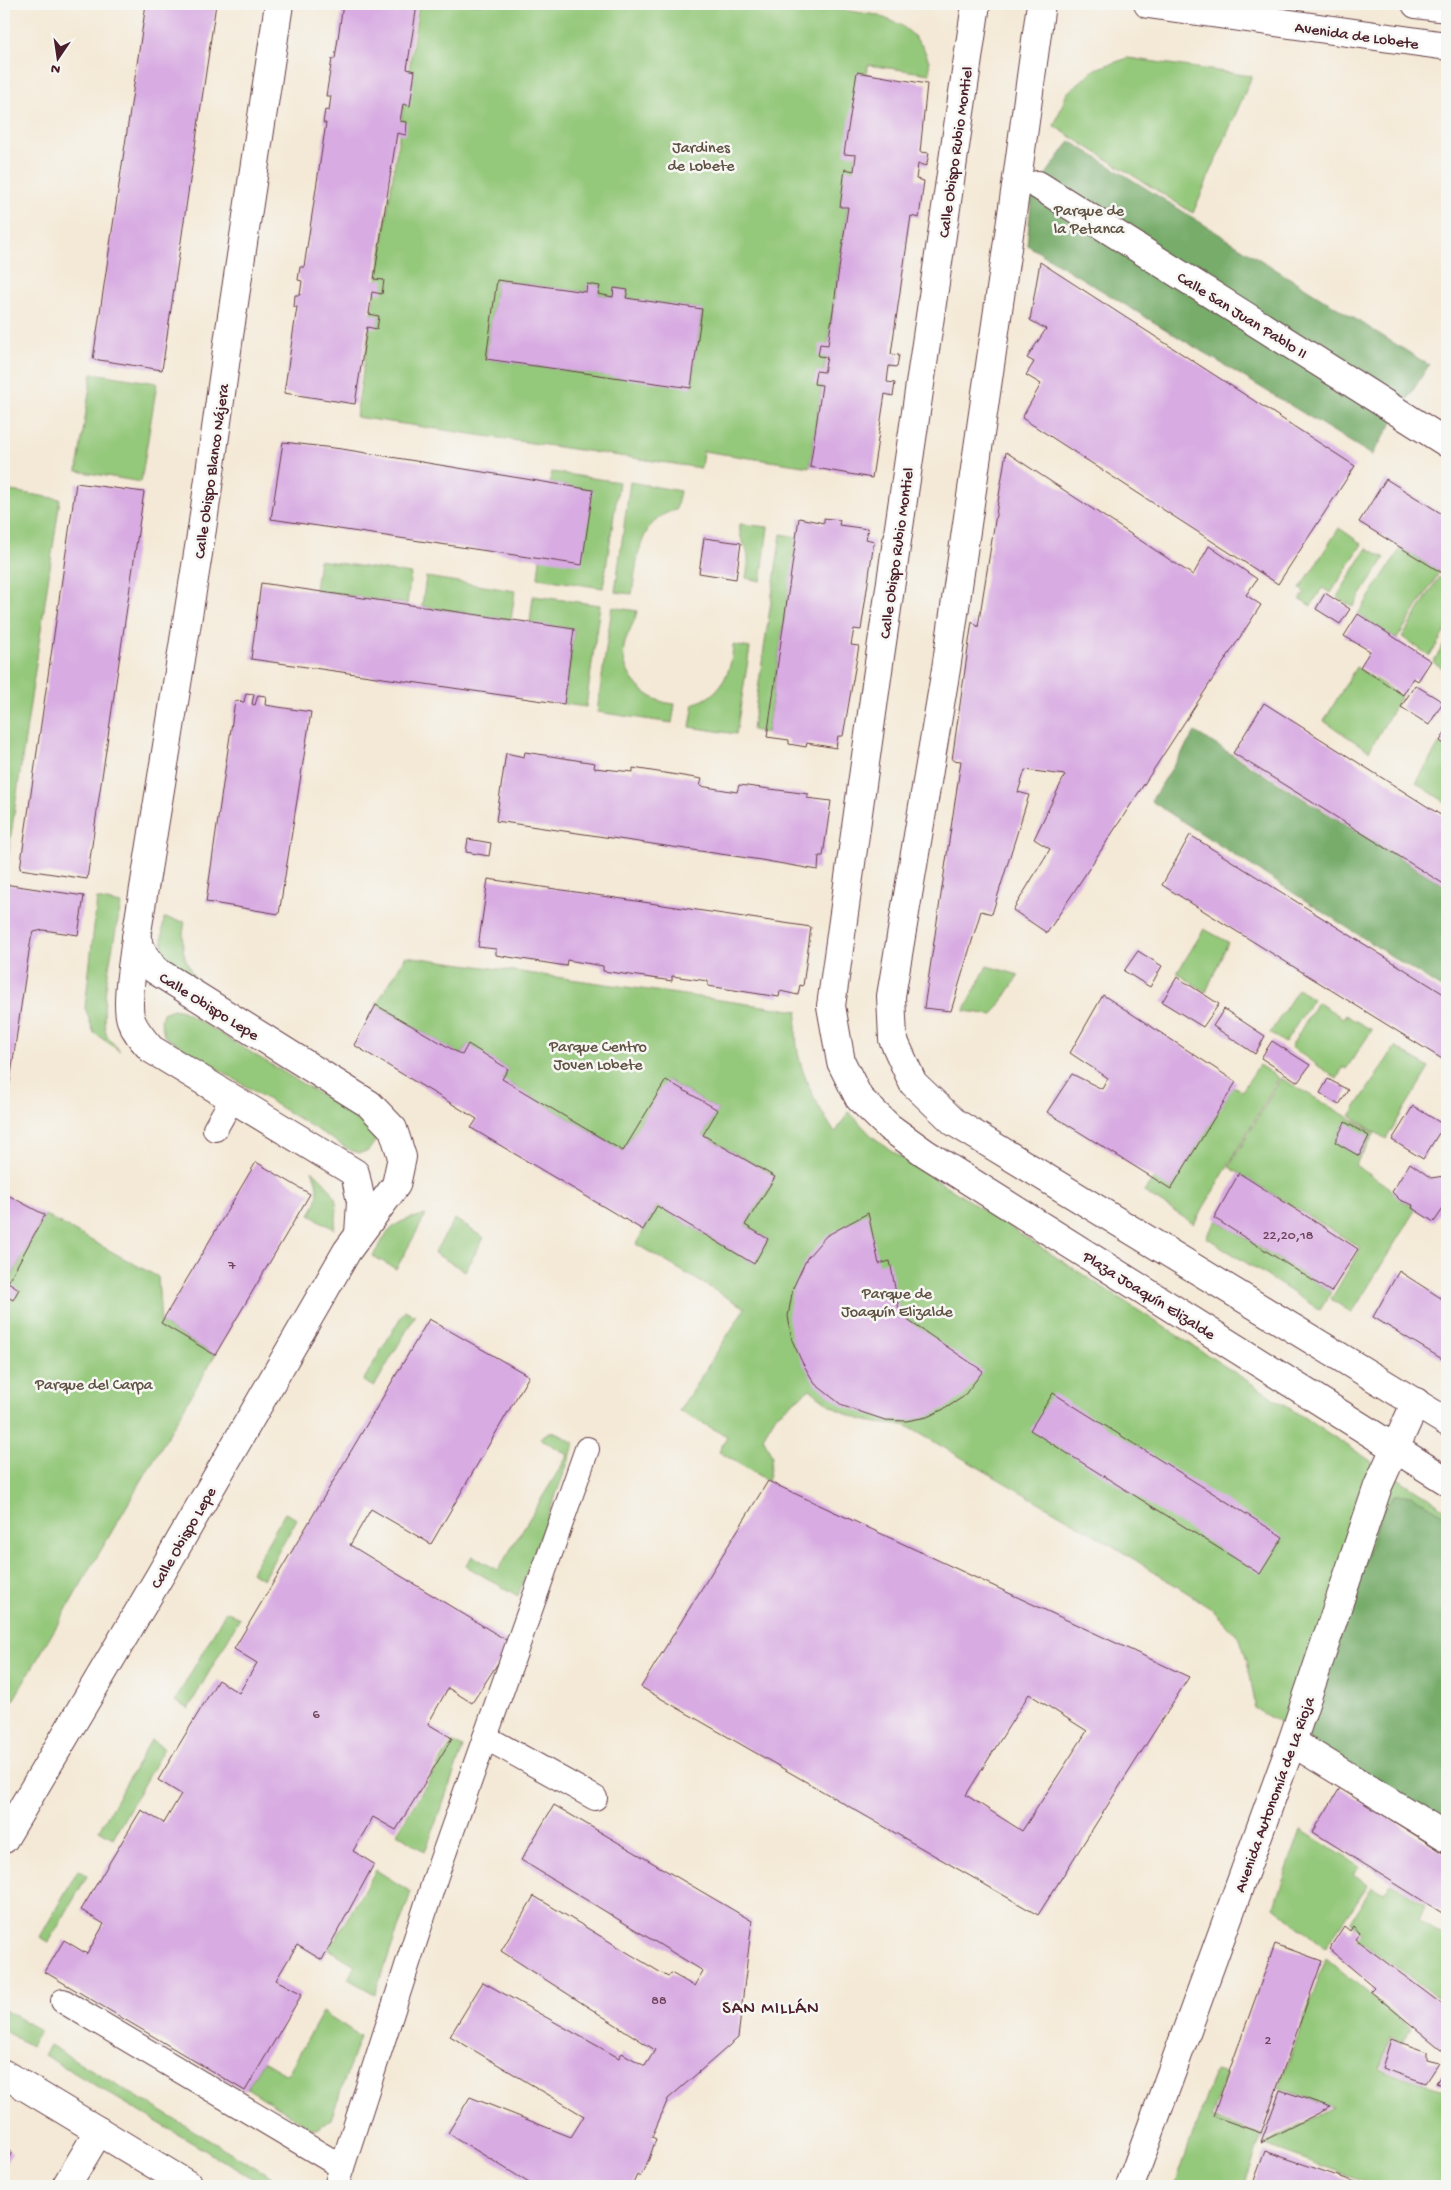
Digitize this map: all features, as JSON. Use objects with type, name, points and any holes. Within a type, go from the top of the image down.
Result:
[{"type":"street","name":"Calle Obispo Blanco Nájera","points":[[136,938],[202,529],[279,4]]},
{"type":"street","name":"Calle Obispo Rubio Montiel","points":[[859,1098],[841,1062],[831,1006],[880,656],[976,4]]},
{"type":"street","points":[[1041,4],[946,669],[891,996],[893,1039],[913,1083],[954,1122],[1447,1422]]},
{"type":"street","name":"Avenida de Lobete","points":[[1148,4],[1447,46]]},
{"type":"street","points":[[1417,4],[1447,8]]},
{"type":"street","name":"Calle San Juan Pablo II","points":[[1038,185],[1440,439]]},
{"type":"street","name":"Calle Obispo Lepe","points":[[136,938],[130,990],[130,1018],[138,1033],[150,1048],[355,1173],[361,1202],[359,1234]]},
{"type":"street","name":"Calle Obispo Lepe","points":[[4,1839],[359,1234],[396,1185],[402,1157],[393,1129],[370,1104],[155,970],[144,955],[136,938]]},
{"type":"street","name":"Plaza Joaquín Elizalde","points":[[859,1098],[889,1127],[925,1153],[1447,1481]]},
{"type":"street","name":"Avenida Autonomía de La Rioja","points":[[1130,2186],[1292,1742],[1378,1486],[1416,1402]]},
{"type":"street","points":[[1292,1742],[1447,1837]]},
{"type":"street","points":[[4,2074],[190,2186]]},
{"type":"street","points":[[66,2186],[99,2131]]},
{"type":"lane","points":[[215,1129],[232,1099]]},
{"type":"lane","points":[[62,2001],[339,2177],[436,1876],[587,1449]]},
{"type":"lane","points":[[485,1737],[595,1798]]},
{"type":"green space","name":"Jardines de Lobete","points":[[419,4],[800,4],[877,15],[901,25],[923,47],[929,61],[930,74],[868,65],[810,467],[703,451],[701,468],[356,417]],"holes":[[[497,280],[586,292],[587,285],[600,286],[598,294],[613,297],[615,288],[627,290],[626,298],[702,309],[691,387],[486,359]]]},
{"type":"green space","points":[[1128,58],[1252,76],[1193,213],[1054,126],[1067,93],[1095,69]]},
{"type":"green space","name":"Parque de la Petanca","points":[[1070,141],[1429,365],[1372,455],[1027,245],[1032,194]]},
{"type":"green space","points":[[92,373],[157,383],[141,482],[77,471]]},
{"type":"green space","points":[[552,472],[619,482],[603,588],[538,578],[540,559],[593,490],[550,483]]},
{"type":"green space","points":[[630,482],[680,491],[676,510],[663,515],[654,522],[647,532],[638,556],[632,594],[615,592]]},
{"type":"green space","points":[[4,490],[60,499],[6,869],[4,869]]},
{"type":"green space","points":[[740,524],[768,527],[761,581],[746,578],[748,558],[740,534]]},
{"type":"green space","points":[[1339,528],[1362,544],[1331,593],[1322,588],[1311,606],[1300,599],[1305,593],[1300,589]]},
{"type":"green space","points":[[781,534],[797,537],[767,733],[752,730]]},
{"type":"green space","points":[[1367,548],[1385,558],[1353,607],[1337,597]]},
{"type":"green space","points":[[1401,548],[1440,571],[1397,639],[1358,614]]},
{"type":"green space","points":[[319,560],[411,574],[407,604],[315,590]]},
{"type":"green space","points":[[426,577],[515,591],[511,620],[422,606]]},
{"type":"green space","points":[[1439,577],[1447,583],[1447,628],[1430,656],[1402,637]]},
{"type":"green space","points":[[533,596],[600,605],[586,707],[564,704],[574,629],[530,623]]},
{"type":"green space","points":[[612,607],[637,611],[624,647],[626,668],[631,678],[646,693],[655,699],[675,704],[672,723],[597,712]]},
{"type":"green space","points":[[1447,640],[1447,671],[1433,662]]},
{"type":"green space","points":[[733,645],[750,648],[736,734],[690,727],[694,703],[711,695],[723,681],[730,664]]},
{"type":"green space","points":[[1356,667],[1401,696],[1369,751],[1324,721]]},
{"type":"green space","points":[[1195,732],[1447,887],[1447,992],[1151,801]]},
{"type":"green space","points":[[1439,744],[1447,749],[1447,803],[1416,783]]},
{"type":"green space","points":[[97,899],[121,904],[108,971],[104,1008],[107,1036],[120,1051],[94,1033],[85,1008]]},
{"type":"green space","points":[[164,918],[185,922],[184,951],[195,978],[176,967],[166,955],[162,940]]},
{"type":"green space","points":[[1204,929],[1228,942],[1206,992],[1177,973]]},
{"type":"green space","name":"Parque de Joaquín Elizalde","points":[[406,956],[798,1011],[797,1044],[804,1075],[818,1105],[835,1133],[849,1112],[872,1136],[892,1151],[1447,1510],[1447,1850],[1304,1737],[1254,1708],[1255,1703],[1247,1660],[1240,1639],[1210,1607],[1097,1536],[905,1425],[877,1423],[853,1417],[832,1406],[810,1389],[776,1415],[763,1437],[772,1456],[768,1481],[719,1452],[727,1436],[679,1411],[745,1308],[636,1244],[657,1206],[754,1264],[768,1239],[745,1225],[775,1176],[703,1135],[718,1110],[667,1080],[623,1151],[502,1079],[508,1069],[468,1044],[462,1055],[376,1005]]},
{"type":"green space","points":[[987,966],[1019,975],[993,1015],[964,1011]]},
{"type":"green space","points":[[1298,989],[1313,999],[1285,1043],[1270,1033]]},
{"type":"green space","points":[[1317,1002],[1343,1018],[1345,1015],[1372,1030],[1346,1069],[1343,1067],[1337,1079],[1291,1047]]},
{"type":"green space","points":[[173,1009],[183,1011],[367,1123],[376,1136],[374,1143],[368,1151],[359,1153],[350,1150],[164,1036],[161,1021],[163,1013]]},
{"type":"green space","points":[[1395,1047],[1429,1068],[1386,1139],[1350,1116]]},
{"type":"green space","points":[[1259,1065],[1279,1078],[1194,1224],[1144,1192],[1154,1178],[1171,1188],[1233,1086],[1242,1091]]},
{"type":"green space","points":[[1281,1078],[1375,1133],[1355,1165],[1387,1186],[1400,1200],[1413,1205],[1412,1208],[1415,1210],[1352,1313],[1331,1299],[1361,1248],[1229,1167]]},
{"type":"green space","points":[[312,1170],[334,1195],[337,1209],[334,1229],[310,1215],[316,1203],[318,1193]]},
{"type":"green space","name":"Parque del Carpa","points":[[45,1215],[158,1277],[161,1323],[215,1355],[4,1716],[4,1290]]},
{"type":"green space","points":[[426,1215],[396,1269],[373,1256],[384,1238],[399,1223]]},
{"type":"green space","points":[[455,1219],[484,1238],[465,1271],[434,1253]]},
{"type":"green space","points":[[1217,1220],[1331,1292],[1320,1310],[1206,1237]]},
{"type":"green space","points":[[405,1310],[415,1316],[374,1387],[363,1381]]},
{"type":"green space","points":[[549,1432],[557,1433],[574,1443],[573,1449],[518,1596],[466,1566],[472,1556],[498,1570],[568,1455],[540,1438]]},
{"type":"green space","points":[[1394,1495],[1411,1495],[1447,1516],[1447,1825],[1305,1737],[1380,1517]]},
{"type":"green space","points":[[285,1513],[297,1519],[263,1579],[251,1572]]},
{"type":"green space","points":[[226,1611],[240,1618],[188,1709],[175,1701]]},
{"type":"green space","points":[[151,1740],[164,1748],[113,1838],[99,1830]]},
{"type":"green space","points":[[452,1742],[463,1748],[425,1852],[397,1833]]},
{"type":"green space","points":[[1301,1830],[1360,1866],[1353,1875],[1368,1885],[1325,1948],[1274,1906]]},
{"type":"green space","points":[[78,1870],[87,1876],[49,1942],[40,1937]]},
{"type":"green space","points":[[376,1870],[411,1892],[375,1994],[348,1979],[355,1965],[329,1949]]},
{"type":"green space","points":[[1391,1883],[1425,1904],[1418,1920],[1447,1939],[1447,2005],[1357,1939],[1362,1932],[1350,1922],[1372,1887],[1384,1893]]},
{"type":"green space","points":[[1326,1958],[1410,2028],[1403,2042],[1390,2037],[1380,2069],[1447,2091],[1447,2116],[1443,2126],[1447,2128],[1447,2186],[1410,2186],[1398,2182],[1396,2186],[1377,2186],[1263,2144],[1333,2108],[1279,2088]]},
{"type":"green space","points":[[4,2010],[40,2030],[31,2046],[4,2031]]},
{"type":"green space","points":[[323,2012],[360,2036],[331,2119],[319,2128],[311,2128],[247,2088],[263,2061],[287,2075]]},
{"type":"green space","points":[[50,2045],[287,2186],[265,2186],[44,2055]]},
{"type":"green space","points":[[1215,2071],[1226,2074],[1211,2117],[1262,2135],[1244,2186],[1175,2186]]},
{"type":"building","points":[[146,4],[216,4],[162,370],[93,359]]},
{"type":"building","points":[[343,4],[417,5],[407,69],[415,71],[410,106],[403,104],[400,121],[407,122],[406,135],[397,133],[374,279],[384,280],[382,294],[372,292],[369,314],[379,316],[377,329],[367,327],[355,404],[284,393],[297,307],[294,307],[295,295],[300,295],[302,281],[298,280],[300,267],[304,267],[326,123],[323,123],[325,110],[329,111],[331,96],[326,96],[332,59],[335,59]]},
{"type":"building","points":[[857,72],[927,84],[920,152],[929,153],[927,166],[918,164],[916,179],[924,181],[919,218],[911,216],[891,354],[899,355],[897,367],[889,366],[887,382],[895,383],[893,396],[885,394],[872,478],[810,467],[822,385],[814,384],[816,371],[824,372],[827,357],[818,356],[820,344],[828,345],[848,207],[840,207],[845,169],[854,171],[856,155],[844,154]]},
{"type":"building","points":[[1040,262],[1355,466],[1278,584],[1022,418],[1041,384],[1026,375],[1034,362],[1027,358],[1046,329],[1030,320]]},
{"type":"building","points":[[497,280],[586,292],[587,284],[600,286],[598,294],[613,297],[614,288],[628,290],[626,298],[702,309],[691,388],[486,359]]},
{"type":"building","points":[[283,442],[342,449],[593,490],[582,565],[271,519]]},
{"type":"building","points":[[1006,452],[1193,575],[1209,546],[1257,579],[1246,595],[1261,605],[1047,933],[1013,910],[1050,849],[1034,839],[1065,775],[1025,770],[1018,792],[1029,795],[992,914],[981,911],[951,1011],[924,1008],[961,761],[952,760],[972,621],[978,627]]},
{"type":"building","points":[[1386,479],[1447,517],[1447,576],[1359,522]]},
{"type":"building","points":[[76,483],[144,492],[87,879],[20,869]]},
{"type":"building","points":[[799,518],[824,523],[824,518],[840,520],[839,525],[868,529],[866,539],[874,541],[861,630],[854,629],[851,645],[859,646],[843,736],[838,736],[836,748],[807,743],[806,747],[789,744],[789,740],[767,737]]},
{"type":"building","points":[[704,538],[741,543],[736,579],[699,573]]},
{"type":"building","points":[[261,583],[574,629],[564,704],[251,659]]},
{"type":"building","points":[[1325,593],[1350,609],[1340,624],[1316,609]]},
{"type":"building","points":[[1358,614],[1431,661],[1418,681],[1413,678],[1403,695],[1360,667],[1370,651],[1344,636]]},
{"type":"building","points":[[1415,685],[1443,702],[1429,725],[1401,707]]},
{"type":"building","points":[[246,693],[254,694],[252,704],[255,705],[258,695],[266,696],[265,705],[311,712],[279,914],[206,902],[235,701],[244,702]]},
{"type":"building","points":[[1264,703],[1447,819],[1447,886],[1233,753]]},
{"type":"building","points":[[1447,729],[1447,746],[1440,741]]},
{"type":"building","points":[[525,752],[595,763],[594,768],[633,772],[633,768],[702,779],[700,786],[737,792],[739,785],[809,794],[807,798],[831,801],[823,856],[819,856],[818,870],[496,821],[506,753],[524,757]]},
{"type":"building","points":[[1190,835],[1447,996],[1447,1062],[1162,885]]},
{"type":"building","points":[[468,839],[491,843],[489,856],[466,852]]},
{"type":"building","points":[[488,879],[811,927],[803,986],[800,985],[798,995],[780,991],[779,997],[708,986],[708,981],[672,976],[672,981],[603,971],[603,966],[567,960],[566,966],[496,955],[496,949],[478,947]]},
{"type":"building","points":[[4,884],[84,896],[78,935],[43,930],[34,932],[31,938],[9,1088],[4,1088]]},
{"type":"building","points":[[1138,951],[1162,966],[1150,987],[1124,971]]},
{"type":"building","points":[[1177,977],[1219,1004],[1203,1027],[1162,1002]]},
{"type":"building","points":[[1103,995],[1236,1082],[1171,1189],[1047,1112],[1072,1074],[1102,1089],[1108,1078],[1070,1053]]},
{"type":"building","points":[[376,1005],[462,1055],[468,1044],[508,1069],[502,1079],[623,1151],[666,1080],[718,1110],[703,1135],[775,1177],[745,1225],[768,1239],[754,1264],[657,1206],[643,1230],[471,1128],[477,1119],[354,1045]]},
{"type":"building","points":[[1224,1009],[1265,1036],[1255,1054],[1213,1026]]},
{"type":"building","points":[[1272,1041],[1310,1065],[1298,1082],[1261,1058]]},
{"type":"building","points":[[1328,1079],[1348,1090],[1339,1105],[1320,1093]]},
{"type":"building","points":[[1413,1106],[1444,1125],[1423,1159],[1392,1140]]},
{"type":"building","points":[[1345,1122],[1369,1136],[1359,1156],[1335,1142]]},
{"type":"building","points":[[256,1162],[310,1194],[215,1355],[161,1323]]},
{"type":"building","points":[[1410,1163],[1431,1178],[1444,1176],[1447,1178],[1447,1212],[1443,1209],[1434,1222],[1412,1208],[1413,1205],[1400,1200],[1392,1192]]},
{"type":"building","points":[[1239,1173],[1358,1249],[1331,1292],[1214,1218]]},
{"type":"building","points":[[4,1193],[45,1215],[8,1282],[19,1289],[13,1300],[6,1296],[4,1299]]},
{"type":"building","points":[[868,1213],[879,1264],[890,1261],[900,1315],[983,1371],[963,1397],[927,1417],[906,1421],[885,1420],[843,1406],[815,1384],[792,1340],[788,1316],[793,1288],[807,1258],[826,1236]]},
{"type":"building","points":[[1399,1271],[1447,1302],[1447,1362],[1373,1317]]},
{"type":"building","points":[[429,1319],[529,1376],[431,1544],[371,1509],[350,1545],[511,1643],[472,1703],[448,1688],[428,1724],[452,1738],[396,1830],[373,1817],[353,1851],[374,1864],[322,1960],[297,1945],[276,1980],[302,1994],[245,2091],[45,1972],[64,1940],[87,1954],[104,1924],[81,1910],[141,1810],[164,1823],[181,1794],[158,1780],[218,1680],[239,1693],[257,1663],[234,1649]]},
{"type":"building","points":[[1053,1393],[1283,1537],[1260,1574],[1030,1430]]},
{"type":"building","points":[[768,1481],[1189,1677],[1038,1915],[641,1687]],"holes":[[[1029,1694],[1087,1731],[1022,1831],[966,1795]]]},
{"type":"building","points":[[1340,1788],[1447,1855],[1447,1916],[1313,1832]]},
{"type":"building","points":[[554,1805],[752,1921],[738,2038],[668,2099],[652,2137],[656,2139],[649,2159],[640,2177],[637,2175],[632,2186],[534,2186],[448,2133],[470,2097],[571,2137],[584,2116],[450,2036],[483,1982],[619,2058],[622,2053],[645,2066],[655,2050],[501,1951],[534,1896],[668,1977],[671,1973],[694,1986],[703,1971],[521,1860]]},
{"type":"building","points":[[1344,1926],[1350,1931],[1353,1926],[1360,1933],[1355,1939],[1447,2008],[1447,2054],[1370,1991],[1374,1987],[1329,1949]]},
{"type":"building","points":[[1275,1944],[1322,1961],[1261,2133],[1213,2116]]},
{"type":"building","points":[[1391,2039],[1427,2052],[1427,2060],[1439,2063],[1426,2083],[1382,2068]]},
{"type":"building","points":[[1447,2065],[1447,2087],[1436,2083]]},
{"type":"building","points":[[1280,2090],[1331,2107],[1261,2142]]},
{"type":"building","points":[[4,2147],[12,2152],[4,2166]]},
{"type":"building","points":[[1265,2151],[1367,2186],[1252,2186]]},
{"type":"district","name":"SAN MILLÁN","points":[[771,2007]]},
{"type":"park label","name":"Parque Centro Joven Lobete","points":[[598,1054]]}]
